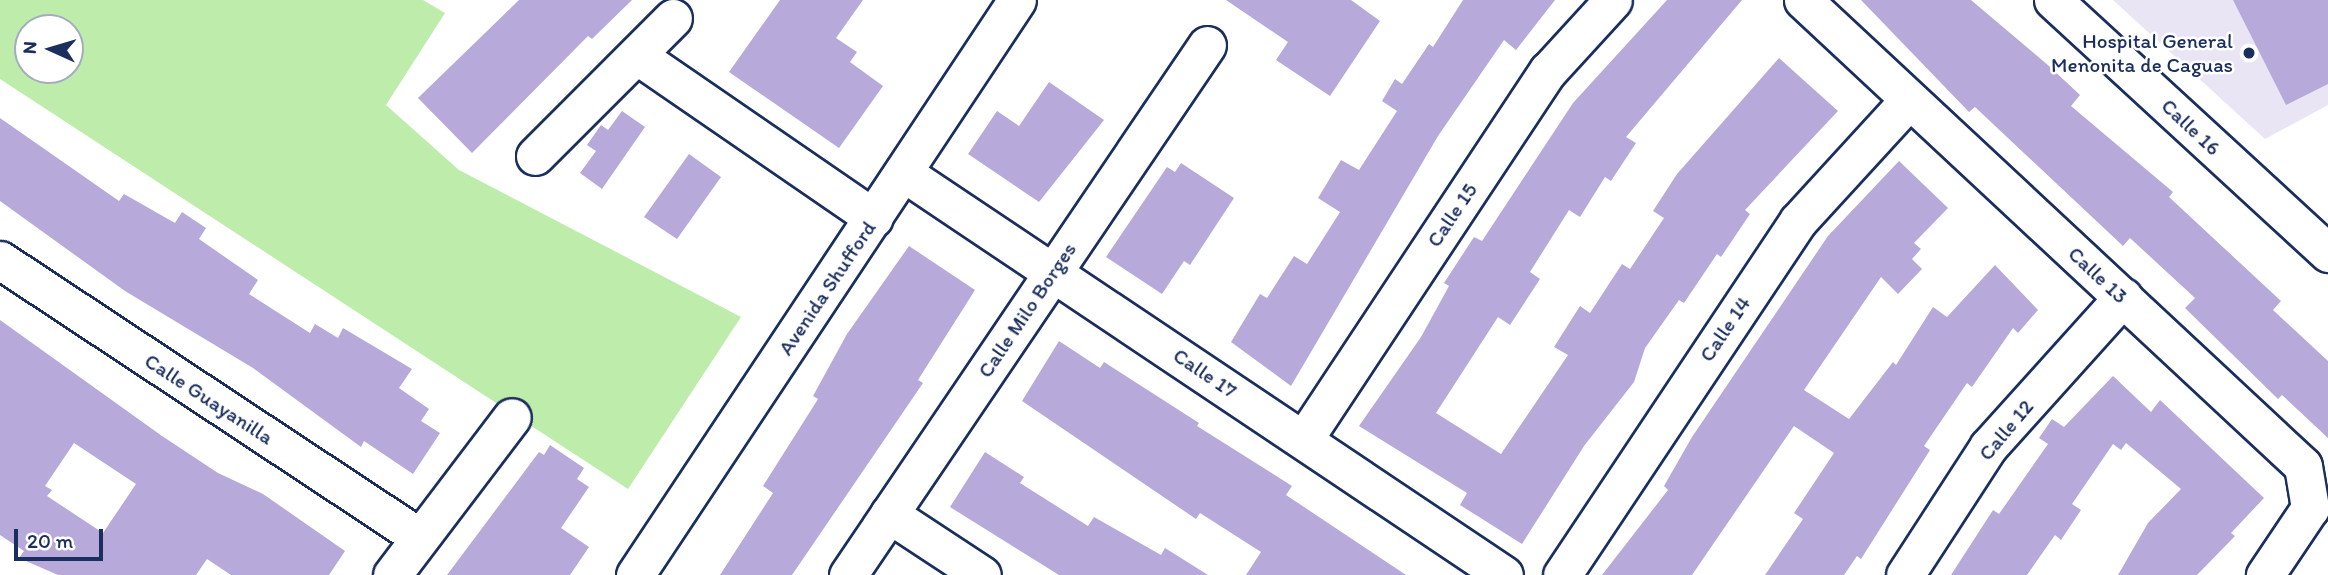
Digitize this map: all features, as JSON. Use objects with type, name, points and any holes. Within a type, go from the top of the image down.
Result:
[{"type":"street","name":"Avenida Shufford","points":[[635,575],[1017,0]]},
{"type":"street","name":"Calle 15","points":[[1304,439],[1548,71],[1612,0]]},
{"type":"street","name":"Calle 13","points":[[1803,0],[2303,467],[2311,508],[2265,575]]},
{"type":"street","name":"Calle 16","points":[[2053,0],[2328,253]]},
{"type":"street","points":[[535,156],[638,56],[673,18]]},
{"type":"street","name":"Calle Milo Borges","points":[[848,575],[1207,45]]},
{"type":"street","points":[[638,56],[874,218]]},
{"type":"street","name":"Calle 14","points":[[1562,575],[1798,221],[1909,100]]},
{"type":"street","name":"Calle 17","points":[[904,173],[1504,575]]},
{"type":"street","name":"Calle Guayanilla","points":[[0,260],[419,537]]},
{"type":"street","name":"Calle 12","points":[[1905,575],[1988,447],[2123,297]]},
{"type":"street","points":[[392,575],[512,417]]},
{"type":"street","points":[[889,514],[982,575]]},
{"type":"shaded area","name":"Hospital General Menonita de Caguas","points":[[2113,0],[2328,0],[2328,105],[2265,139]]},
{"type":"green space","points":[[0,0],[423,0],[445,13],[386,105],[459,170],[741,317],[628,489],[0,79]]},
{"type":"building","points":[[519,0],[632,0],[592,39],[588,36],[472,153],[418,98]]},
{"type":"building","points":[[780,0],[863,0],[836,38],[857,52],[850,62],[883,86],[839,148],[729,72]]},
{"type":"building","points":[[1226,0],[1351,0],[1380,21],[1330,96],[1276,60],[1288,42]]},
{"type":"building","points":[[1463,0],[1555,0],[1516,50],[1504,40],[1438,136],[1291,386],[1231,342],[1260,294],[1267,298],[1294,256],[1307,264],[1340,212],[1318,198],[1341,160],[1359,170],[1397,111],[1382,101],[1395,79],[1402,84],[1429,44],[1433,47]]},
{"type":"building","points":[[1667,0],[1742,0],[1626,137],[1636,143],[1611,181],[1605,177],[1580,217],[1569,210],[1530,272],[1540,279],[1510,325],[1498,317],[1436,413],[1501,454],[1568,355],[1554,347],[1580,306],[1590,313],[1622,264],[1630,269],[1664,218],[1653,211],[1677,174],[1779,58],[1838,111],[1745,210],[1750,214],[1721,257],[1717,254],[1684,303],[1679,300],[1645,348],[1634,382],[1584,446],[1522,544],[1460,505],[1467,493],[1359,426],[1421,337],[1449,286],[1444,283],[1474,237],[1482,241],[1573,103]]},
{"type":"building","points":[[1861,0],[1971,0],[2080,95],[2071,106],[2173,192],[2169,197],[2281,301],[2273,310],[2328,361],[2328,438],[2282,395],[2278,399],[2185,308],[2195,298],[2130,238],[2123,246],[1975,107],[1969,112]]},
{"type":"building","points":[[2233,0],[2328,0],[2328,84],[2286,105]]},
{"type":"building","points":[[1049,82],[1104,120],[1039,202],[968,154],[997,111],[1019,126]]},
{"type":"building","points":[[622,111],[645,127],[602,189],[580,173],[596,151],[587,145],[601,125],[608,130]]},
{"type":"building","points":[[0,118],[119,201],[124,194],[175,223],[182,212],[206,228],[199,239],[258,280],[249,294],[310,333],[315,324],[338,338],[343,328],[412,369],[399,388],[429,409],[421,421],[440,433],[413,474],[364,441],[361,447],[253,368],[125,291],[0,201]]},
{"type":"building","points":[[689,154],[721,177],[677,239],[644,217]]},
{"type":"building","points":[[1899,161],[1948,208],[1914,243],[1921,249],[1912,259],[1922,269],[1898,294],[1881,277],[1804,390],[1849,419],[1893,362],[1896,365],[1933,307],[1947,317],[1995,265],[2038,310],[2018,333],[2013,328],[1972,387],[1967,383],[1924,446],[1930,450],[1861,559],[1857,556],[1844,575],[1765,575],[1803,519],[1794,513],[1834,453],[1794,426],[1692,575],[1602,575],[1668,490],[1664,486],[1692,437],[1828,236]]},
{"type":"building","points":[[1181,163],[1234,198],[1190,265],[1184,261],[1162,294],[1106,257],[1167,167],[1175,172]]},
{"type":"building","points":[[909,246],[975,290],[918,380],[923,383],[792,575],[720,575],[773,493],[763,486],[818,399],[813,396],[847,334]]},
{"type":"building","points":[[0,320],[162,436],[218,473],[263,494],[345,551],[329,575],[231,575],[207,559],[196,575],[58,575],[19,558],[24,551],[0,535]],"holes":[[[74,443],[136,484],[103,533],[47,496],[52,490],[45,486]]]},
{"type":"building","points":[[1059,341],[1100,368],[1104,362],[1199,423],[1197,426],[1292,486],[1286,495],[1406,575],[1246,575],[1261,552],[1200,513],[1196,519],[1022,401]]},
{"type":"building","points":[[2113,376],[2151,412],[2160,400],[2264,498],[2231,533],[2235,536],[2197,575],[2118,575],[2148,523],[2181,489],[2126,443],[2121,450],[2113,444],[2072,504],[2081,510],[2061,540],[2055,535],[2027,575],[1951,575],[1993,510],[1999,514],[2048,444],[2039,438],[2052,419],[2064,427]]},
{"type":"building","points":[[550,445],[584,468],[577,479],[589,487],[561,528],[589,547],[570,575],[447,575],[539,452],[544,455]]},
{"type":"building","points":[[985,452],[1024,477],[1020,483],[1088,526],[1094,517],[1161,555],[1165,548],[1208,575],[1059,575],[950,507]]},
{"type":"place","name":"Hospital General Menonita de Caguas","points":[[2249,53]]}]
